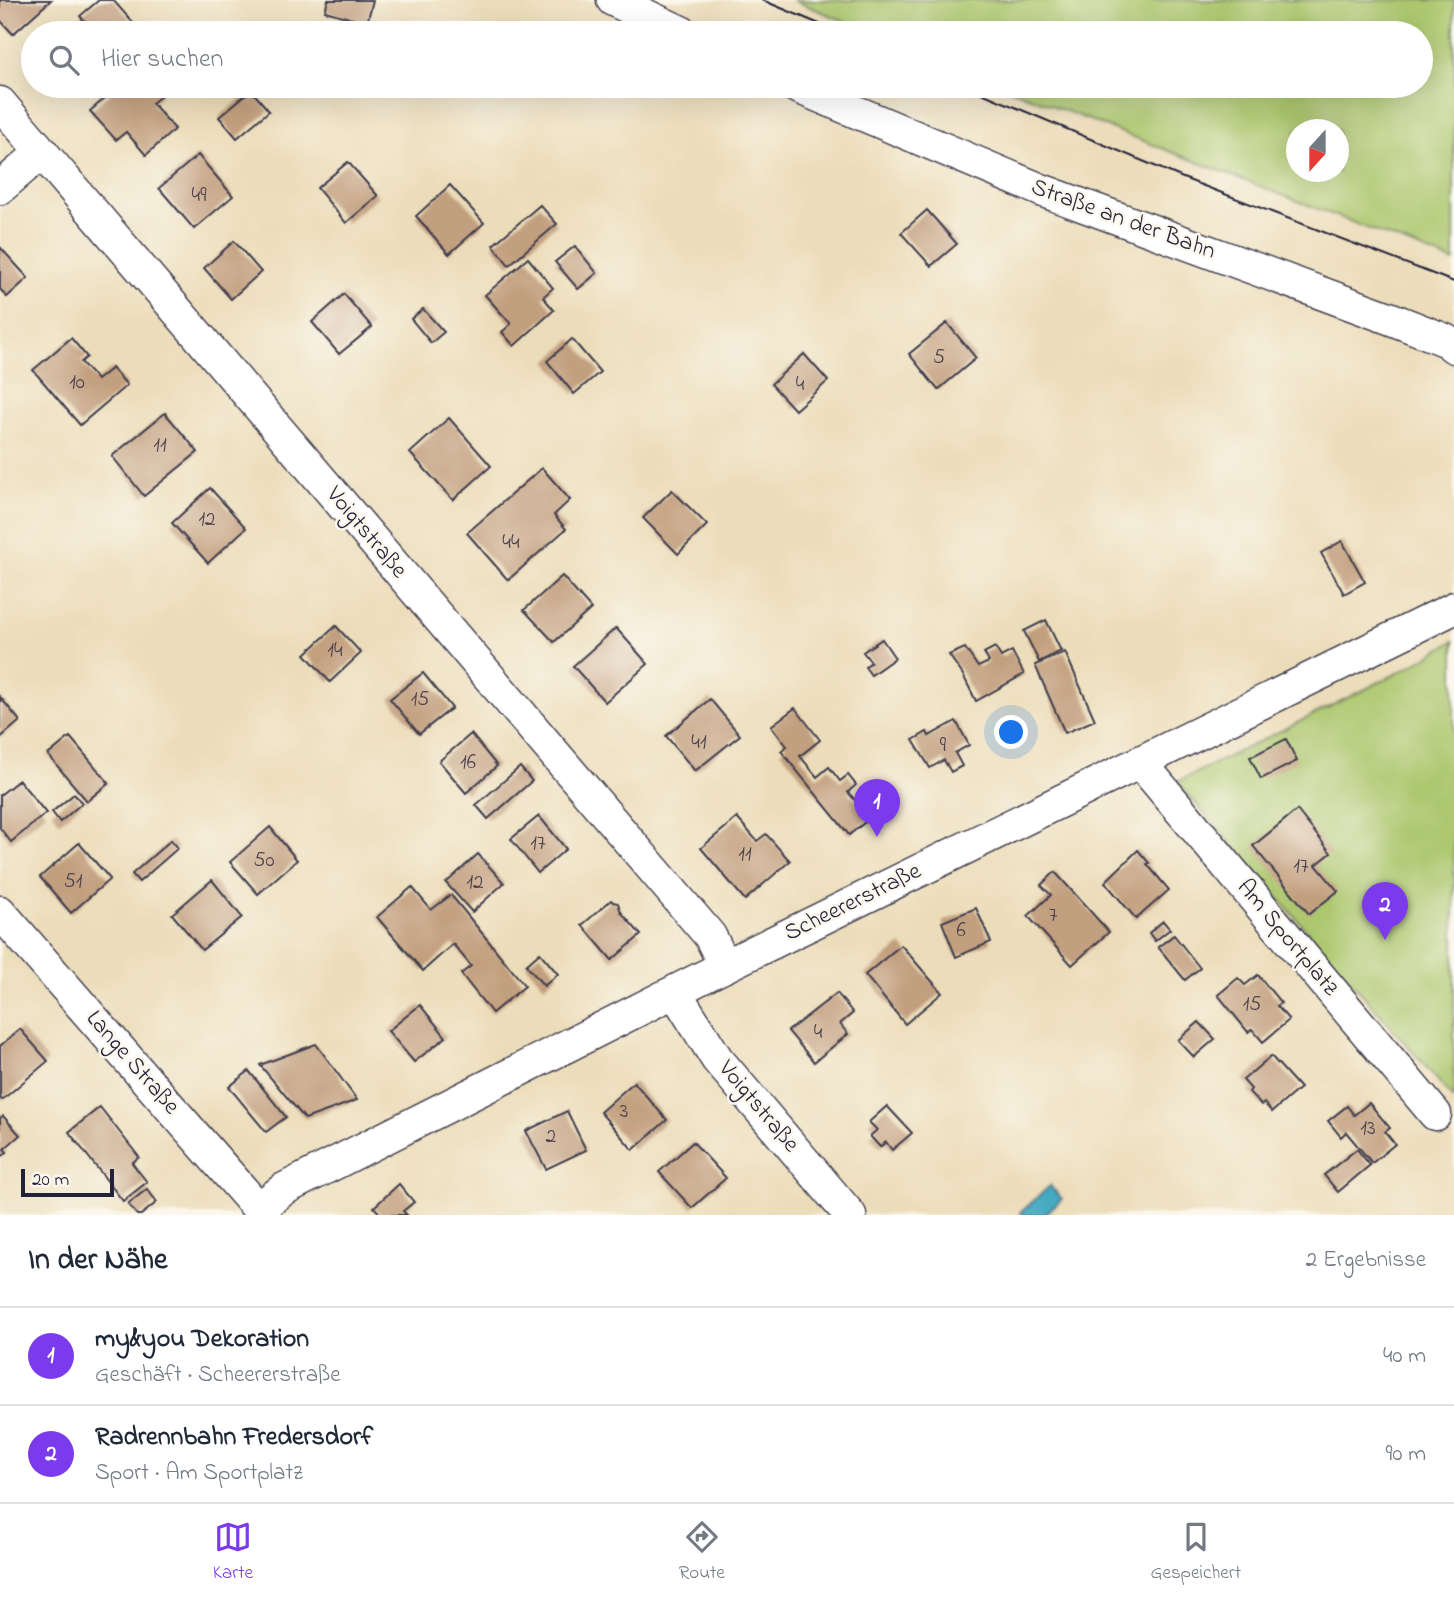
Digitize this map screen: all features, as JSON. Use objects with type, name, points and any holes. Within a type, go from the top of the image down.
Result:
[{"type":"street","points":[[613,0],[658,21]]},
{"type":"street","name":"Straße an der Bahn","points":[[823,98],[1041,190],[1389,318],[1445,340],[1454,347]]},
{"type":"street","name":"Voigtstraße","points":[[0,103],[710,936],[725,966]]},
{"type":"street","points":[[0,188],[41,152]]},
{"type":"street","name":"Scheererstraße","points":[[261,1212],[284,1189],[725,966],[1454,608]]},
{"type":"street","name":"Am Sportplatz","points":[[1140,762],[1435,1114]]},
{"type":"street","name":"Lange Straße","points":[[0,912],[261,1212]]},
{"type":"street","name":"Voigtstraße","points":[[676,992],[717,1059],[850,1215]]},
{"type":"green space","points":[[793,0],[1454,0],[1454,262],[1033,98],[1433,98],[1433,21],[844,21]]},
{"type":"green space","points":[[1454,641],[1454,1099],[1177,782],[1396,674]]},
{"type":"water","points":[[1050,1186],[1062,1199],[1044,1215],[1020,1213]]},
{"type":"building","points":[[0,0],[51,0],[28,21],[21,21],[21,27],[13,34],[0,20]]},
{"type":"building","points":[[99,0],[113,0],[131,21],[84,21],[80,16]]},
{"type":"building","points":[[328,0],[373,0],[368,21],[325,11]]},
{"type":"building","points":[[105,98],[158,98],[152,103],[175,129],[146,155],[126,132],[116,140],[90,111]]},
{"type":"building","points":[[242,98],[258,98],[269,111],[237,138],[219,117]]},
{"type":"building","points":[[198,155],[233,196],[194,229],[159,188]]},
{"type":"building","points":[[348,162],[378,196],[346,223],[317,188]]},
{"type":"building","points":[[450,185],[484,223],[449,254],[416,216]]},
{"type":"building","points":[[540,205],[557,224],[509,265],[493,245]]},
{"type":"building","points":[[927,210],[957,244],[931,266],[901,233]]},
{"type":"building","points":[[234,241],[261,272],[231,299],[204,268]]},
{"type":"building","points":[[575,246],[597,273],[578,289],[555,262]]},
{"type":"building","points":[[0,247],[28,278],[7,297],[0,289]]},
{"type":"building","points":[[528,258],[553,288],[543,297],[554,310],[514,346],[502,332],[511,324],[485,295]]},
{"type":"building","points":[[344,294],[372,327],[339,354],[312,322]]},
{"type":"building","points":[[423,309],[444,332],[431,343],[411,319]]},
{"type":"building","points":[[947,323],[976,358],[938,390],[909,354]]},
{"type":"building","points":[[71,338],[87,357],[81,362],[97,380],[112,368],[127,385],[80,425],[33,370]]},
{"type":"building","points":[[572,339],[600,372],[574,394],[547,361]]},
{"type":"building","points":[[804,354],[828,381],[795,410],[771,384]]},
{"type":"building","points":[[165,413],[198,452],[144,496],[112,456]]},
{"type":"building","points":[[449,418],[491,466],[453,500],[410,453]]},
{"type":"building","points":[[542,468],[570,500],[554,515],[566,529],[508,580],[467,533]]},
{"type":"building","points":[[210,488],[246,528],[208,563],[172,523]]},
{"type":"building","points":[[672,490],[707,525],[678,554],[643,518]]},
{"type":"building","points":[[1342,541],[1365,582],[1344,594],[1321,553]]},
{"type":"building","points":[[562,576],[591,609],[554,642],[524,610]]},
{"type":"building","points":[[1046,620],[1061,651],[1039,662],[1024,631]]},
{"type":"building","points":[[336,626],[361,653],[330,682],[305,654]]},
{"type":"building","points":[[616,628],[648,664],[605,702],[573,666]]},
{"type":"building","points":[[882,639],[895,658],[871,675],[865,667],[871,662],[863,652]]},
{"type":"building","points":[[995,647],[1001,657],[1012,651],[1024,674],[976,701],[949,655],[965,648],[978,667],[989,662],[984,653]]},
{"type":"building","points":[[1065,652],[1095,720],[1065,733],[1035,665]]},
{"type":"building","points":[[423,673],[452,708],[419,734],[390,699]]},
{"type":"building","points":[[0,697],[20,721],[0,738]]},
{"type":"building","points":[[710,699],[740,735],[695,771],[666,736]]},
{"type":"building","points":[[795,708],[820,740],[800,756],[817,777],[829,767],[840,781],[848,775],[856,785],[848,792],[870,818],[849,835],[781,751],[787,746],[771,726]]},
{"type":"building","points":[[956,721],[969,745],[955,753],[962,766],[951,772],[944,760],[930,768],[913,740],[927,732],[929,736]]},
{"type":"building","points":[[471,734],[497,766],[466,793],[439,761]]},
{"type":"building","points":[[70,737],[109,783],[87,801],[48,755]]},
{"type":"building","points":[[1286,739],[1297,761],[1261,779],[1250,757]]},
{"type":"building","points":[[520,767],[532,781],[488,819],[476,805]]},
{"type":"building","points":[[19,780],[46,813],[11,842],[0,828],[0,795]]},
{"type":"building","points":[[74,794],[82,803],[60,822],[52,812]]},
{"type":"building","points":[[1297,810],[1331,853],[1316,865],[1338,891],[1309,914],[1253,846]]},
{"type":"building","points":[[539,816],[566,849],[538,873],[511,839]]},
{"type":"building","points":[[737,818],[757,841],[766,834],[790,861],[745,900],[701,848]]},
{"type":"building","points":[[270,827],[297,860],[258,894],[230,862]]},
{"type":"building","points":[[171,840],[178,848],[139,882],[132,874]]},
{"type":"building","points":[[79,843],[110,879],[71,913],[40,877]]},
{"type":"building","points":[[1138,850],[1169,890],[1136,919],[1105,882]]},
{"type":"building","points":[[478,854],[504,883],[472,912],[446,883]]},
{"type":"building","points":[[1055,872],[1109,932],[1072,965],[1028,916],[1051,895],[1041,885]]},
{"type":"building","points":[[212,880],[242,917],[202,950],[172,914]]},
{"type":"building","points":[[412,887],[431,910],[451,895],[525,986],[492,1013],[461,974],[471,966],[453,944],[423,971],[377,917]]},
{"type":"building","points":[[611,900],[618,903],[621,912],[641,935],[612,960],[582,925]]},
{"type":"building","points":[[976,908],[991,942],[956,957],[942,922]]},
{"type":"building","points":[[1163,921],[1170,929],[1155,941],[1149,933]]},
{"type":"building","points":[[1174,935],[1200,968],[1185,980],[1158,947]]},
{"type":"building","points":[[901,945],[942,993],[905,1024],[865,975]]},
{"type":"building","points":[[540,953],[558,974],[544,986],[526,965]]},
{"type":"building","points":[[1258,975],[1281,1003],[1277,1006],[1289,1020],[1263,1042],[1252,1029],[1248,1032],[1218,995],[1238,978],[1245,985]]},
{"type":"building","points":[[837,993],[853,1013],[840,1024],[848,1034],[814,1062],[788,1031]]},
{"type":"building","points":[[420,1005],[446,1037],[414,1062],[388,1031]]},
{"type":"building","points":[[1199,1022],[1215,1039],[1194,1057],[1178,1040]]},
{"type":"building","points":[[20,1029],[48,1061],[2,1100],[0,1046]]},
{"type":"building","points":[[316,1044],[357,1100],[305,1119],[260,1065]]},
{"type":"building","points":[[1271,1056],[1300,1088],[1272,1112],[1249,1092],[1251,1089],[1243,1080]]},
{"type":"building","points":[[249,1071],[286,1117],[266,1132],[229,1087]]},
{"type":"building","points":[[634,1082],[667,1120],[633,1150],[600,1112]]},
{"type":"building","points":[[1369,1103],[1390,1128],[1385,1132],[1395,1144],[1372,1163],[1346,1132],[1341,1137],[1328,1121],[1347,1106],[1354,1115]]},
{"type":"building","points":[[887,1106],[912,1133],[892,1150],[886,1142],[880,1147],[870,1136],[877,1130],[869,1122]]},
{"type":"building","points":[[100,1107],[139,1157],[132,1163],[147,1182],[123,1201],[69,1132]]},
{"type":"building","points":[[567,1111],[586,1150],[546,1169],[526,1131]]},
{"type":"building","points":[[3,1116],[20,1135],[4,1149],[7,1152],[0,1158],[0,1118]]},
{"type":"building","points":[[693,1142],[726,1178],[692,1208],[659,1172]]},
{"type":"building","points":[[1357,1149],[1370,1165],[1338,1192],[1324,1175]]},
{"type":"building","points":[[399,1184],[414,1202],[403,1211],[407,1215],[381,1215],[374,1207]]},
{"type":"building","points":[[147,1189],[157,1202],[141,1215],[137,1215],[128,1204]]},
{"type":"tram line","points":[[762,0],[812,21]]},
{"type":"tram line","points":[[993,98],[1183,178],[1454,282]]},
{"type":"place","name":"my&you Dekoration","points":[[877,837]]},
{"type":"place","name":"Radrennbahn Fredersdorf","points":[[1385,940]]}]
